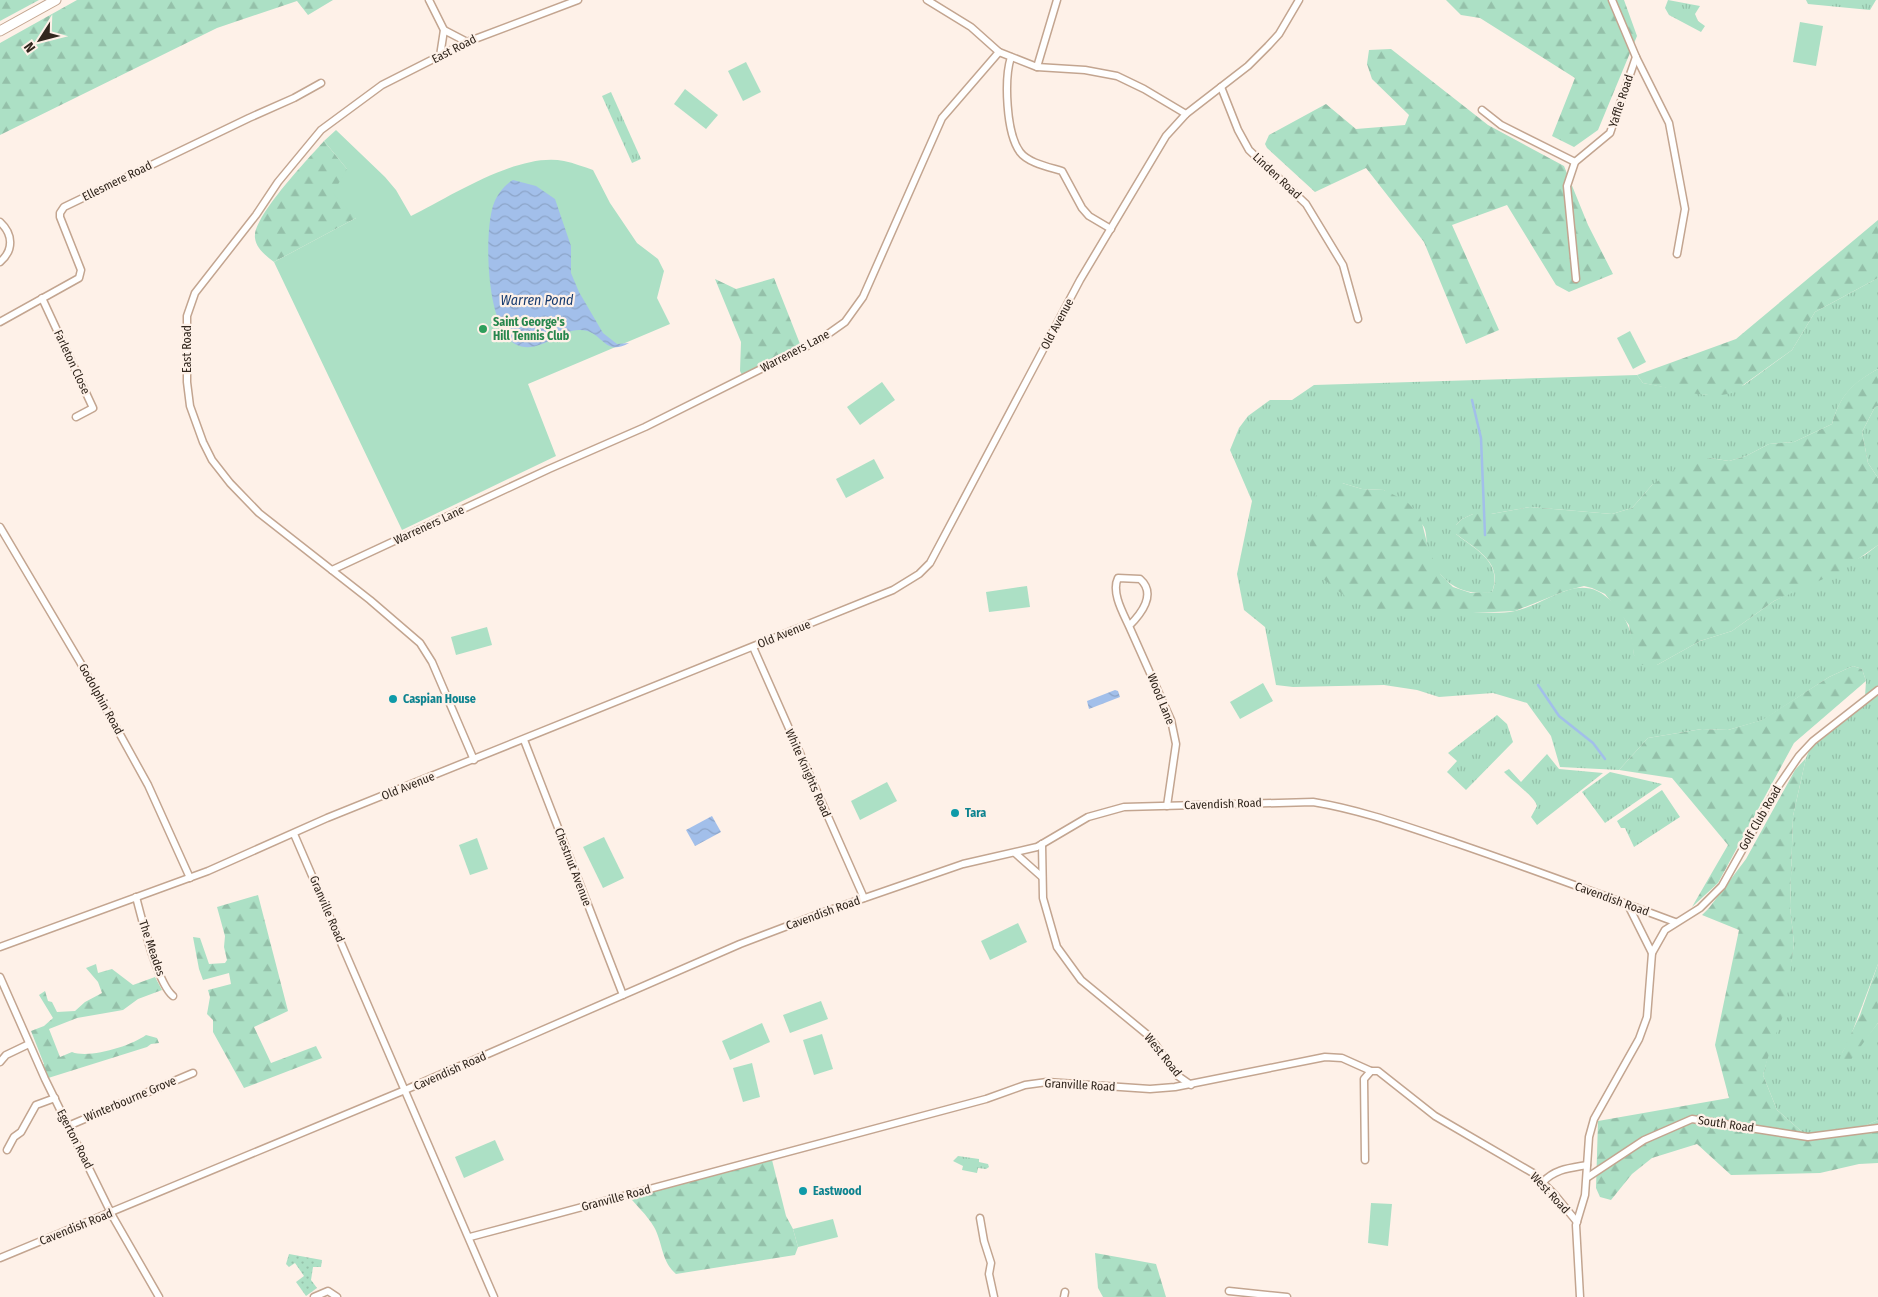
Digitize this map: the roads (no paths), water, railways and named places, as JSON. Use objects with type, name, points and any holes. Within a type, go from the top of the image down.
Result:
[{"type":"main road","points":[[0,31],[56,0]]},
{"type":"street","points":[[429,0],[444,30],[440,56]]},
{"type":"street","name":"East Road","points":[[474,760],[432,662],[420,643],[332,570],[259,513],[230,483],[212,460],[203,442],[190,406],[187,374],[187,316],[195,293],[256,215],[278,182],[321,130],[375,90],[467,42],[578,0]]},
{"type":"street","points":[[927,0],[971,27],[999,52],[1011,58],[1037,67],[1085,70],[1117,76],[1144,89],[1186,114]]},
{"type":"street","points":[[1037,67],[1056,0]]},
{"type":"street","name":"Old Avenue","points":[[0,948],[190,878],[327,818],[893,590],[919,574],[930,563],[1080,280],[1166,136],[1186,114],[1248,66],[1268,46],[1279,34],[1299,0]]},
{"type":"street","name":"Yaffle Road","points":[[1575,162],[1610,133],[1636,57],[1612,0]]},
{"type":"street","points":[[444,30],[467,42]]},
{"type":"street","name":"Warreners Lane","points":[[332,570],[688,407],[821,340],[845,322],[863,297],[942,118],[999,52]]},
{"type":"street","points":[[1636,57],[1669,123],[1685,209],[1677,254]]},
{"type":"street","points":[[1011,58],[1007,70],[1009,110],[1012,130],[1020,152],[1029,159],[1062,171],[1082,208],[1089,216],[1110,229]]},
{"type":"street","name":"Ellesmere Road","points":[[0,322],[72,282],[81,274],[60,217],[64,207],[321,84]]},
{"type":"street","name":"Linden Road","points":[[1222,87],[1238,130],[1249,150],[1306,204],[1343,265],[1358,319]]},
{"type":"street","points":[[1482,110],[1501,125],[1575,162],[1567,186],[1576,278]]},
{"type":"street","points":[[0,222],[6,228],[11,245],[0,262]]},
{"type":"street","name":"Farleton Close","points":[[42,298],[93,408],[76,417]]},
{"type":"street","name":"Godolphin Road","points":[[0,527],[80,662],[148,785],[190,878]]},
{"type":"street","name":"Wood Lane","points":[[1129,626],[1145,608],[1146,588],[1140,579],[1118,578],[1116,583],[1118,600],[1129,626],[1171,720],[1176,744],[1167,806]]},
{"type":"street","name":"White Knights Road","points":[[753,647],[864,898]]},
{"type":"street","name":"Golf Club Road","points":[[1652,953],[1659,937],[1675,922],[1700,908],[1722,886],[1777,788],[1804,751],[1813,741],[1878,690]]},
{"type":"street","name":"Chestnut Avenue","points":[[524,740],[623,995]]},
{"type":"street","name":"Cavendish Road","points":[[0,1258],[112,1213],[318,1124],[405,1090],[740,944],[963,864],[1015,853],[1042,844],[1077,822],[1107,810],[1124,807],[1313,802],[1332,805],[1368,813],[1675,922]]},
{"type":"street","name":"Granville Road","points":[[294,834],[470,1238],[986,1099],[1025,1085],[1047,1082],[1150,1089],[1191,1085]]},
{"type":"street","name":"West Road","points":[[1042,844],[1043,898],[1051,930],[1065,959],[1082,980],[1150,1036],[1178,1076],[1191,1085],[1325,1057],[1342,1058],[1371,1071],[1378,1071],[1435,1116],[1534,1173],[1577,1222]]},
{"type":"street","points":[[1015,853],[1042,877]]},
{"type":"street","name":"The Meades","points":[[136,897],[158,970],[167,990],[173,996]]},
{"type":"street","points":[[1579,1296],[1577,1222],[1588,1177],[1589,1137],[1594,1119],[1644,1027],[1647,1017],[1652,953],[1628,905]]},
{"type":"street","name":"Egerton Road","points":[[0,977],[54,1098],[112,1213],[159,1297]]},
{"type":"street","points":[[0,1062],[6,1056],[29,1044]]},
{"type":"street","points":[[1365,1160],[1363,1089],[1364,1079],[1371,1071]]},
{"type":"street","name":"Winterbourne Grove","points":[[68,1126],[193,1072]]},
{"type":"street","points":[[7,1150],[14,1138],[21,1132],[36,1105],[54,1098]]},
{"type":"street","name":"South Road","points":[[1588,1177],[1644,1140],[1692,1119],[1808,1137],[1878,1128]]},
{"type":"street","points":[[1543,1182],[1550,1175],[1560,1170],[1587,1165]]},
{"type":"street","points":[[980,1218],[984,1241],[991,1263],[989,1274],[994,1297]]},
{"type":"street","points":[[470,1238],[494,1297]]},
{"type":"street","points":[[314,1297],[328,1291],[337,1297]]},
{"type":"street","points":[[1229,1292],[1287,1297]]},
{"type":"water","name":"Warren Pond","points":[[513,180],[536,186],[555,199],[571,246],[571,273],[579,292],[603,333],[617,344],[629,343],[620,347],[614,347],[587,331],[579,330],[563,334],[540,345],[523,347],[515,344],[505,335],[498,320],[493,301],[488,258],[489,237],[490,219],[494,202],[504,188]]},
{"type":"water","points":[[1115,690],[1118,691],[1120,697],[1089,709],[1087,701]]},
{"type":"water","points":[[712,816],[721,832],[695,846],[686,830]]},
{"type":"waterway","points":[[1472,400],[1481,438],[1485,535]]},
{"type":"waterway","points":[[1538,685],[1559,716],[1593,743],[1605,759]]},
{"type":"place","name":"Saint George's Hill Tennis Club","points":[[483,329]]},
{"type":"place","name":"Caspian House","points":[[393,699]]},
{"type":"place","name":"Tara","points":[[955,813]]},
{"type":"place","name":"Eastwood","points":[[803,1191]]}]
